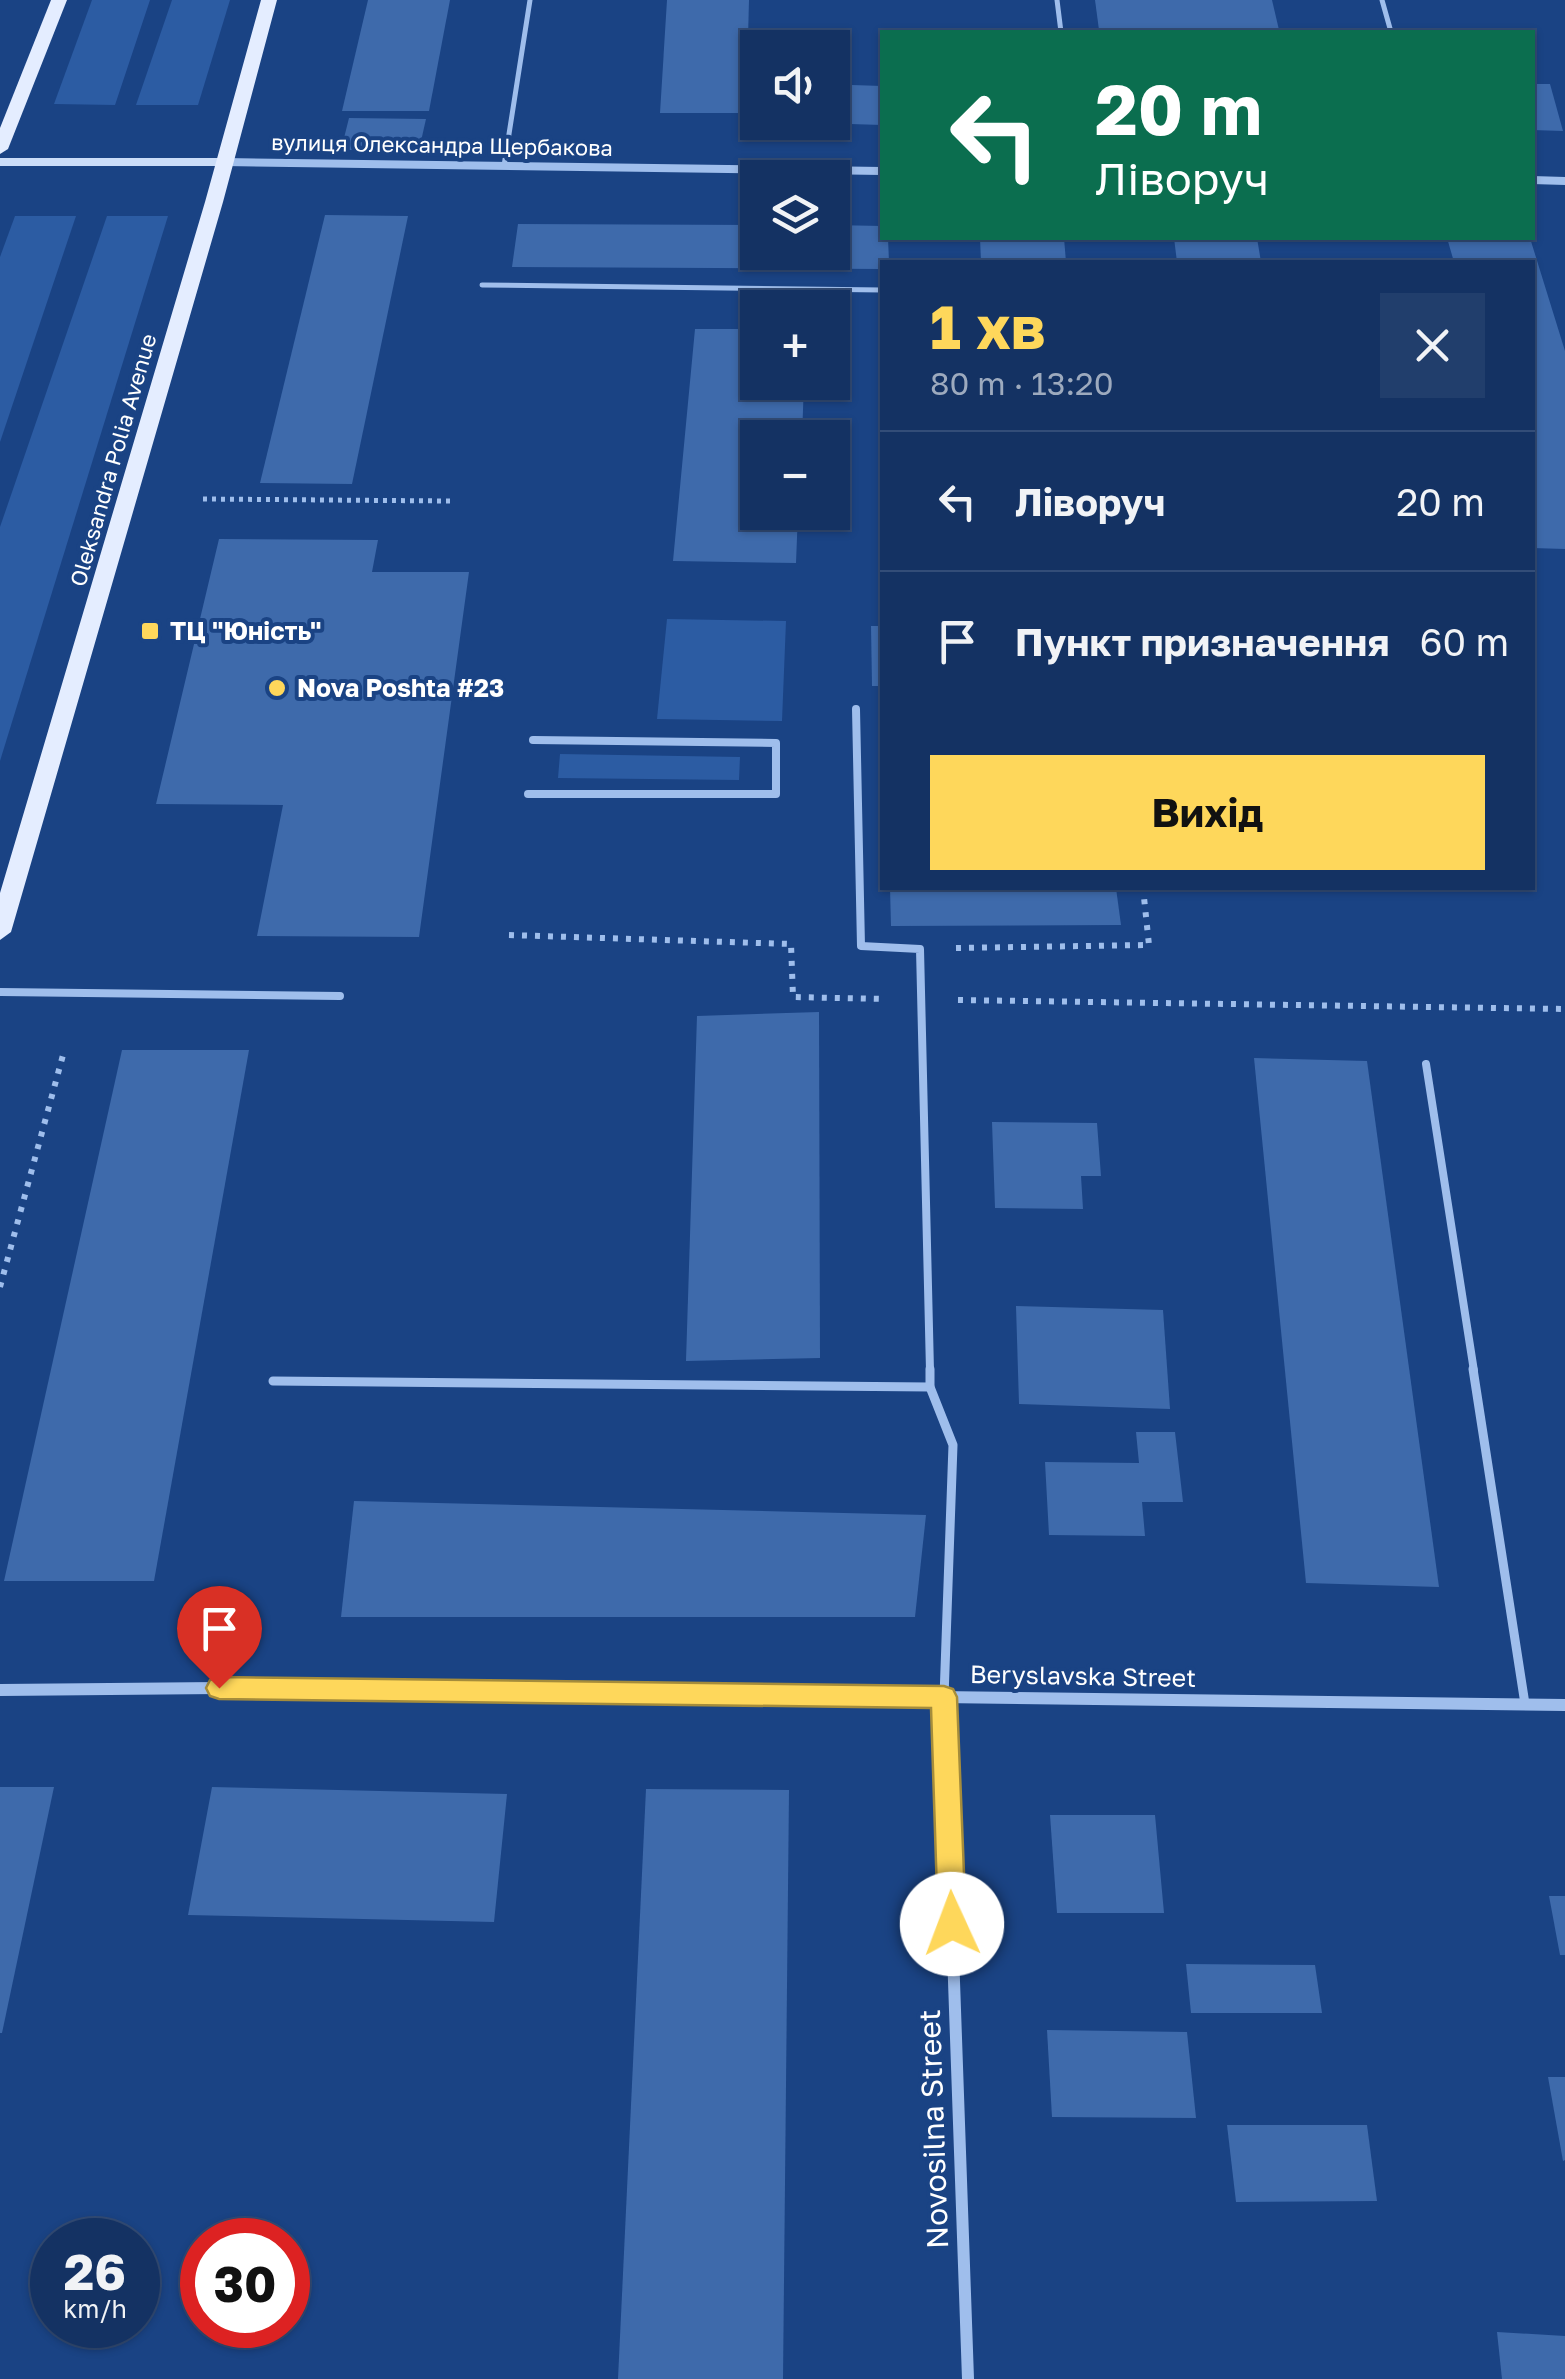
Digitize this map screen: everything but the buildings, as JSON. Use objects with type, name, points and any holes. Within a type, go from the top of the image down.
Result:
[{"type":"main road","points":[[0,150],[59,0]]},
{"type":"main road","name":"Oleksandra Polia Avenue","points":[[0,932],[225,162],[268,0]]},
{"type":"street","name":"вулиця Олександра Щербакова","points":[[0,162],[880,171]]},
{"type":"street","points":[[1535,180],[1565,181]]},
{"type":"street","name":"Beryslavska Street","points":[[0,1690],[219,1688],[1565,1705]]},
{"type":"street","name":"Novosilna Street","points":[[944,1697],[968,2379]]},
{"type":"lane","points":[[504,166],[530,0]]},
{"type":"lane","points":[[1058,0],[1061,30]]},
{"type":"lane","points":[[1382,0],[1390,30]]},
{"type":"lane","points":[[482,285],[880,290]]},
{"type":"lane","points":[[856,708],[861,946],[920,948],[930,1387],[953,1444],[944,1697]]},
{"type":"lane","points":[[528,794],[776,794],[776,743],[533,740]]},
{"type":"lane","points":[[0,992],[340,996]]},
{"type":"lane","points":[[1426,1064],[1525,1704]]},
{"type":"lane","points":[[273,1381],[930,1387]]},
{"type":"path","points":[[203,499],[450,501]]},
{"type":"path","points":[[920,948],[1149,946],[1143,890]]},
{"type":"path","points":[[508,935],[791,944],[793,997],[1565,1008]]},
{"type":"path","points":[[0,1287],[63,1055]]},
{"type":"shaded area","points":[[92,0],[150,0],[115,105],[54,104]]},
{"type":"shaded area","points":[[172,0],[230,0],[198,105],[136,105]]},
{"type":"shaded area","points":[[15,216],[76,216],[0,442],[0,257]]},
{"type":"shaded area","points":[[107,216],[168,216],[0,761],[0,527]]},
{"type":"shaded area","points":[[667,619],[786,621],[782,721],[657,719]]},
{"type":"shaded area","points":[[560,754],[740,757],[739,780],[558,778]]},
{"type":"place","name":"ТЦ \"Юність\"","points":[[150,631]]},
{"type":"place","name":"Nova Poshta #23","points":[[277,688]]},
{"type":"route","points":[[219,1688],[944,1697],[952,1924]]}]
